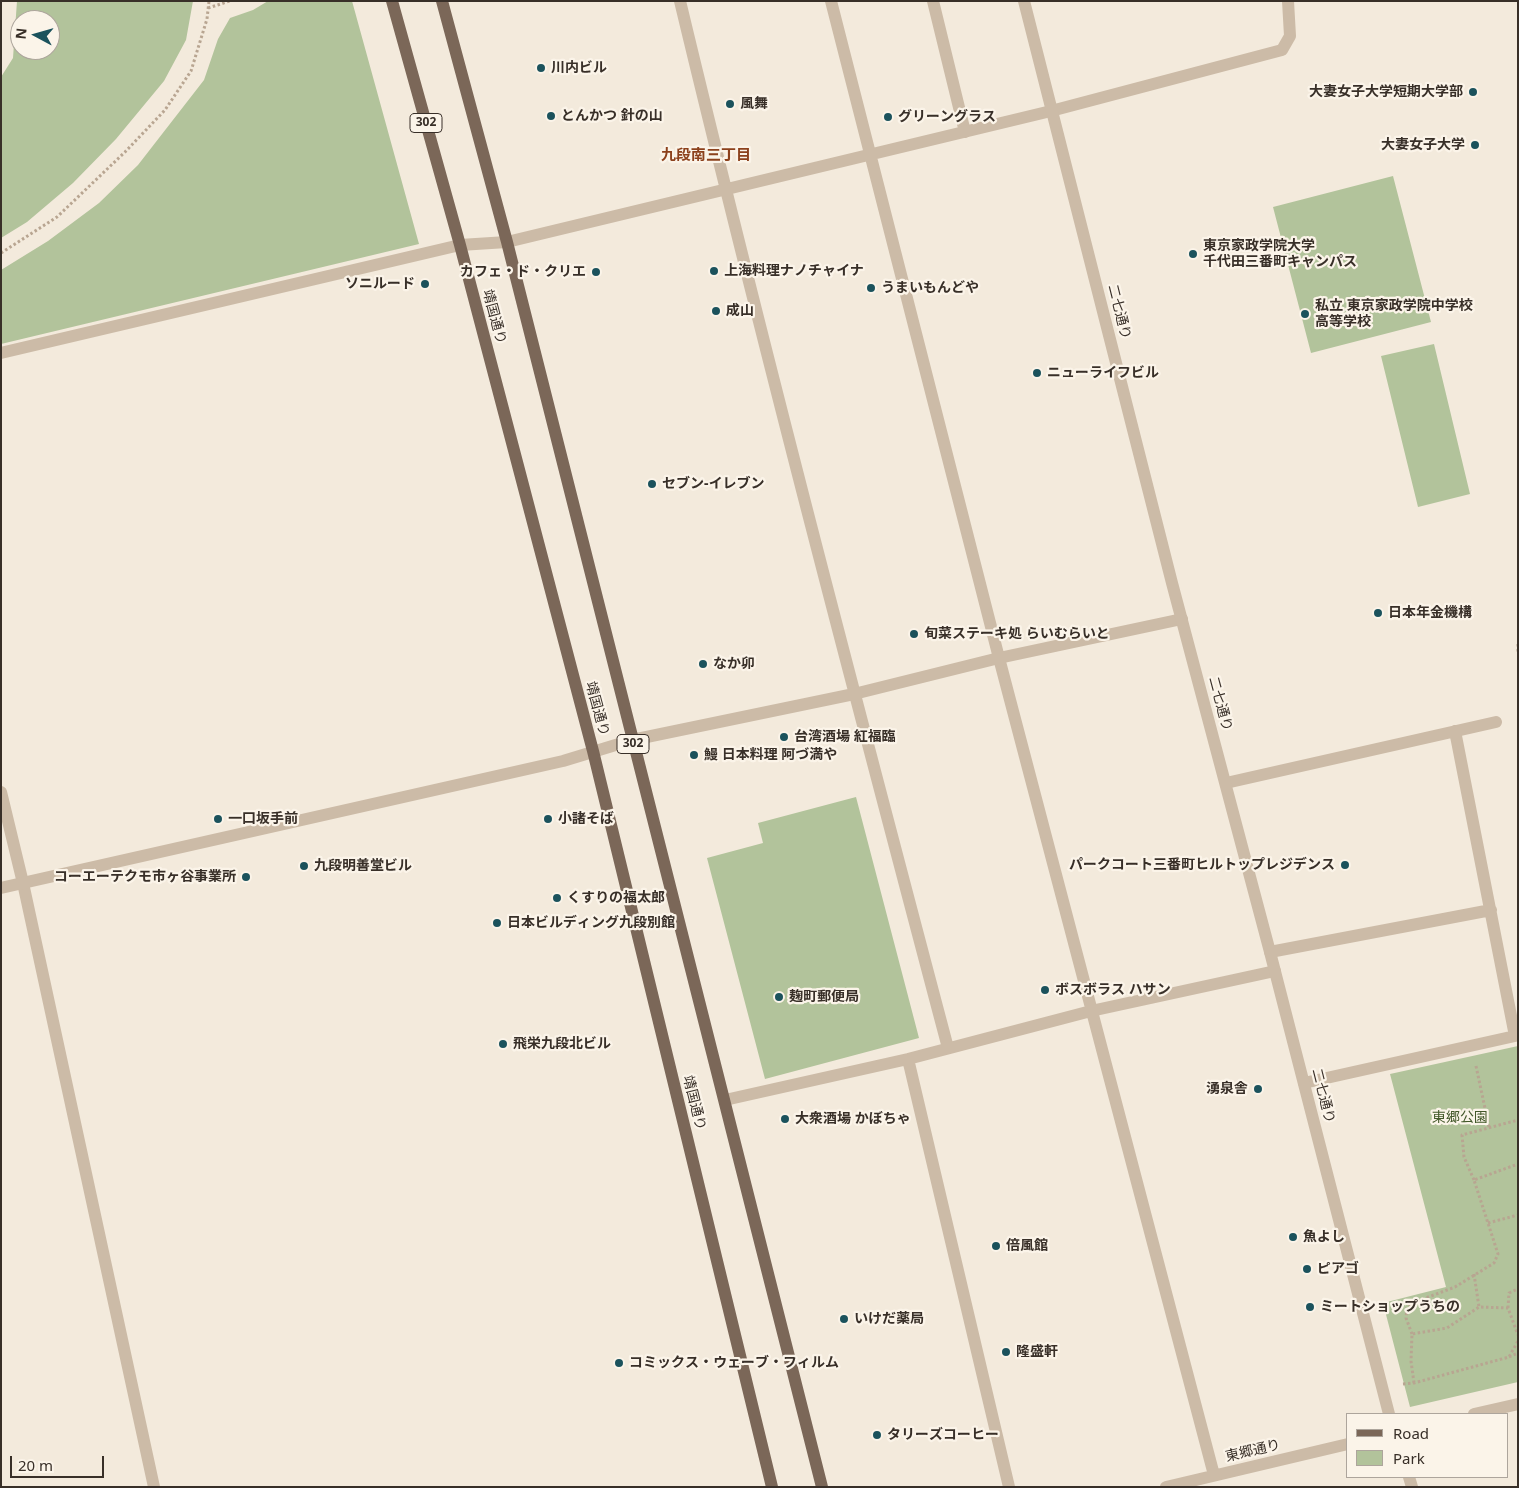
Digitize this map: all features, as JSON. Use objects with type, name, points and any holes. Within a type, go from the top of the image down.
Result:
[{"type":"main road","name":"靖国通り","points":[[392,1],[460,245],[593,751],[772,1487]]},
{"type":"main road","name":"靖国通り","points":[[442,1],[507,242],[822,1487]]},
{"type":"street","points":[[680,1],[725,190],[854,694],[948,1048]]},
{"type":"street","points":[[831,1],[999,658],[1214,1475]]},
{"type":"street","points":[[933,1],[965,132]]},
{"type":"street","name":"二七通り","points":[[1024,1],[1182,619],[1389,1413]]},
{"type":"street","points":[[1,353],[460,245],[507,242],[1052,111],[1282,50],[1290,36],[1288,1]]},
{"type":"street","points":[[1,888],[554,763],[632,740],[854,694],[999,658],[1182,619]]},
{"type":"street","points":[[1226,783],[1496,722]]},
{"type":"street","points":[[1304,1083],[1515,1036],[1455,731]]},
{"type":"street","points":[[1,792],[23,883],[154,1487]]},
{"type":"street","points":[[1270,952],[1491,910]]},
{"type":"street","points":[[725,1100],[908,1059],[1091,1011],[1275,971]]},
{"type":"street","points":[[908,1059],[1008,1487]]},
{"type":"street","points":[[1478,1413],[1518,1404]]},
{"type":"street","name":"東郷通り","points":[[1166,1487],[1346,1444]]},
{"type":"path","points":[[1,253],[57,217],[125,152],[165,110],[191,71],[206,20],[209,1]]},
{"type":"path","points":[[208,8],[230,1]]},
{"type":"path","points":[[1518,644],[1518,654]]},
{"type":"path","points":[[1470,1046],[1476,1064],[1489,1127]]},
{"type":"path","points":[[1518,1120],[1462,1135],[1464,1157],[1474,1180],[1498,1254],[1494,1263],[1455,1287],[1415,1302],[1407,1307],[1406,1318],[1412,1334],[1411,1361],[1414,1383],[1518,1353]]},
{"type":"path","points":[[1474,1180],[1518,1164]]},
{"type":"path","points":[[1488,1223],[1518,1215]]},
{"type":"path","points":[[1474,1274],[1479,1307]]},
{"type":"path","points":[[1518,1289],[1509,1293],[1508,1308],[1518,1335]]},
{"type":"path","points":[[1412,1334],[1447,1328],[1479,1307],[1508,1308]]},
{"type":"path","points":[[1509,1357],[1518,1341]]},
{"type":"green space","points":[[17,1],[193,1],[186,40],[164,81],[116,139],[73,183],[27,222],[1,238],[1,77],[12,60],[60,60],[60,10],[16,10]]},
{"type":"green space","points":[[268,1],[352,1],[419,244],[1,344],[1,270],[48,241],[99,203],[138,165],[204,80],[218,39],[230,18],[253,10]]},
{"type":"green space","points":[[1393,176],[1431,322],[1311,353],[1273,207]]},
{"type":"green space","points":[[1434,344],[1470,494],[1418,507],[1381,356]]},
{"type":"green space","points":[[856,797],[919,1038],[765,1079],[707,858],[763,843],[758,823]]},
{"type":"green space","name":"東郷公園","points":[[1518,1046],[1518,1382],[1410,1407],[1383,1303],[1446,1287],[1390,1074]]},
{"type":"place","name":"川内ビル","points":[[541,68]]},
{"type":"place","name":"大妻女子大学短期大学部","points":[[1473,92]]},
{"type":"place","name":"風舞","points":[[730,104]]},
{"type":"place","name":"とんかつ 針の山","points":[[551,116]]},
{"type":"place","name":"グリーングラス","points":[[888,117]]},
{"type":"place","name":"大妻女子大学","points":[[1475,145]]},
{"type":"place","name":"東京家政学院大学 千代田三番町キャンパス","points":[[1193,254]]},
{"type":"place","name":"上海料理ナノチャイナ","points":[[714,271]]},
{"type":"place","name":"カフェ・ド・クリエ","points":[[596,272]]},
{"type":"place","name":"ソニルード","points":[[425,284]]},
{"type":"place","name":"うまいもんどや","points":[[871,288]]},
{"type":"place","name":"成山","points":[[716,311]]},
{"type":"place","name":"私立 東京家政学院中学校 高等学校","points":[[1305,314]]},
{"type":"place","name":"ニューライフビル","points":[[1037,373]]},
{"type":"place","name":"セブン-イレブン","points":[[652,484]]},
{"type":"place","name":"日本年金機構","points":[[1378,613]]},
{"type":"place","name":"旬菜ステーキ処 らいむらいと","points":[[914,634]]},
{"type":"place","name":"なか卯","points":[[703,664]]},
{"type":"place","name":"台湾酒場 紅福臨","points":[[784,737]]},
{"type":"place","name":"鰻 日本料理 阿づ満や","points":[[694,755]]},
{"type":"place","name":"一口坂手前","points":[[218,819]]},
{"type":"place","name":"小諸そば","points":[[548,819]]},
{"type":"place","name":"パークコート三番町ヒルトップレジデンス","points":[[1345,865]]},
{"type":"place","name":"九段明善堂ビル","points":[[304,866]]},
{"type":"place","name":"コーエーテクモ市ヶ谷事業所","points":[[246,877]]},
{"type":"place","name":"くすりの福太郎","points":[[557,898]]},
{"type":"place","name":"日本ビルディング九段別館","points":[[497,923]]},
{"type":"place","name":"ボスボラス ハサン","points":[[1045,990]]},
{"type":"place","name":"麹町郵便局","points":[[779,997]]},
{"type":"place","name":"飛栄九段北ビル","points":[[503,1044]]},
{"type":"place","name":"湧泉舎","points":[[1258,1089]]},
{"type":"place","name":"大衆酒場 かぼちゃ","points":[[785,1119]]},
{"type":"place","name":"魚よし","points":[[1293,1237]]},
{"type":"place","name":"倍風館","points":[[996,1246]]},
{"type":"place","name":"ピアゴ","points":[[1307,1269]]},
{"type":"place","name":"ミートショップうちの","points":[[1310,1307]]},
{"type":"place","name":"いけだ薬局","points":[[844,1319]]},
{"type":"place","name":"隆盛軒","points":[[1006,1352]]},
{"type":"place","name":"コミックス・ウェーブ・フィルム","points":[[619,1363]]},
{"type":"place","name":"タリーズコーヒー","points":[[877,1435]]},
{"type":"district","name":"九段南三丁目","points":[[706,156]]}]
